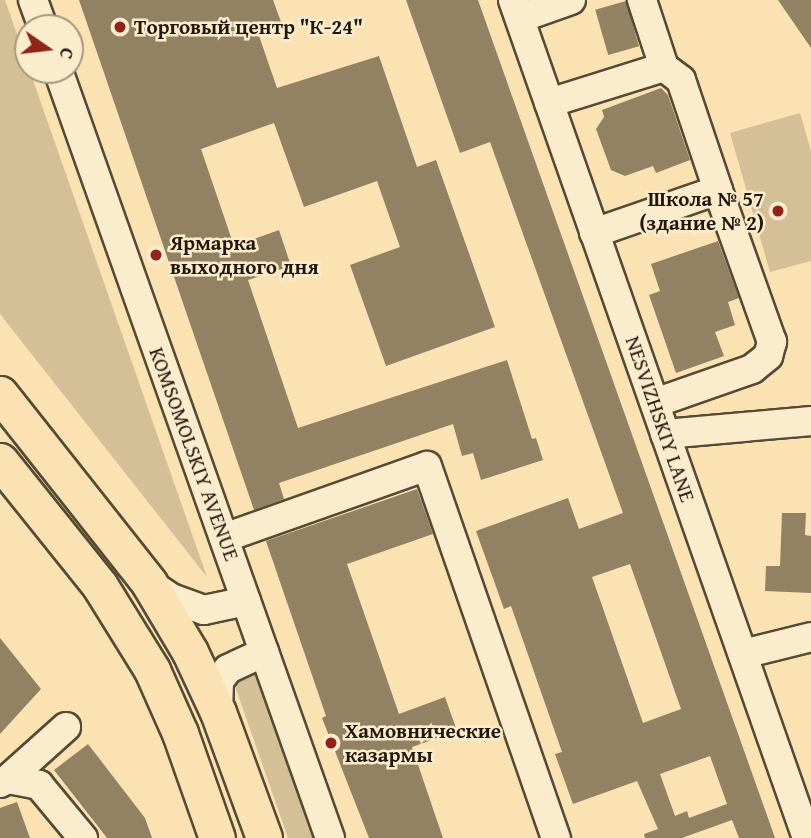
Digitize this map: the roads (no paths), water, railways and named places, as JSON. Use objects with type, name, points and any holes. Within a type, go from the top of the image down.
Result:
[{"type":"main road","points":[[0,394],[149,583],[190,652],[218,712],[264,838]]},
{"type":"main road","points":[[0,461],[100,586],[152,670],[180,733],[217,838]]},
{"type":"street","points":[[516,9],[571,0]]},
{"type":"street","points":[[642,0],[664,67],[681,80],[772,342],[768,356],[752,369],[654,403]]},
{"type":"street","name":"NESVIZHSKIY LANE","points":[[516,9],[808,836]]},
{"type":"street","points":[[549,103],[664,67]]},
{"type":"street","name":"KOMSOMOLSKIY AVENUE","points":[[63,84],[330,838]]},
{"type":"street","points":[[594,233],[718,190]]},
{"type":"street","points":[[665,434],[811,421]]},
{"type":"street","points":[[224,538],[427,466],[556,838]]},
{"type":"street","points":[[149,583],[172,598],[204,610],[246,601]]},
{"type":"street","points":[[743,654],[811,637]]},
{"type":"street","points":[[218,712],[219,681],[228,669],[264,652]]},
{"type":"street","points":[[4,781],[65,727]]},
{"type":"street","points":[[4,781],[39,785],[83,838]]},
{"type":"place","name":"Торговый центр \"К-24\"","points":[[120,27]]},
{"type":"place","name":"Школа № 57 (здание № 2)","points":[[778,211]]},
{"type":"place","name":"Ярмарка выходного дня","points":[[156,255]]},
{"type":"place","name":"Хамовнические казармы","points":[[331,743]]}]
